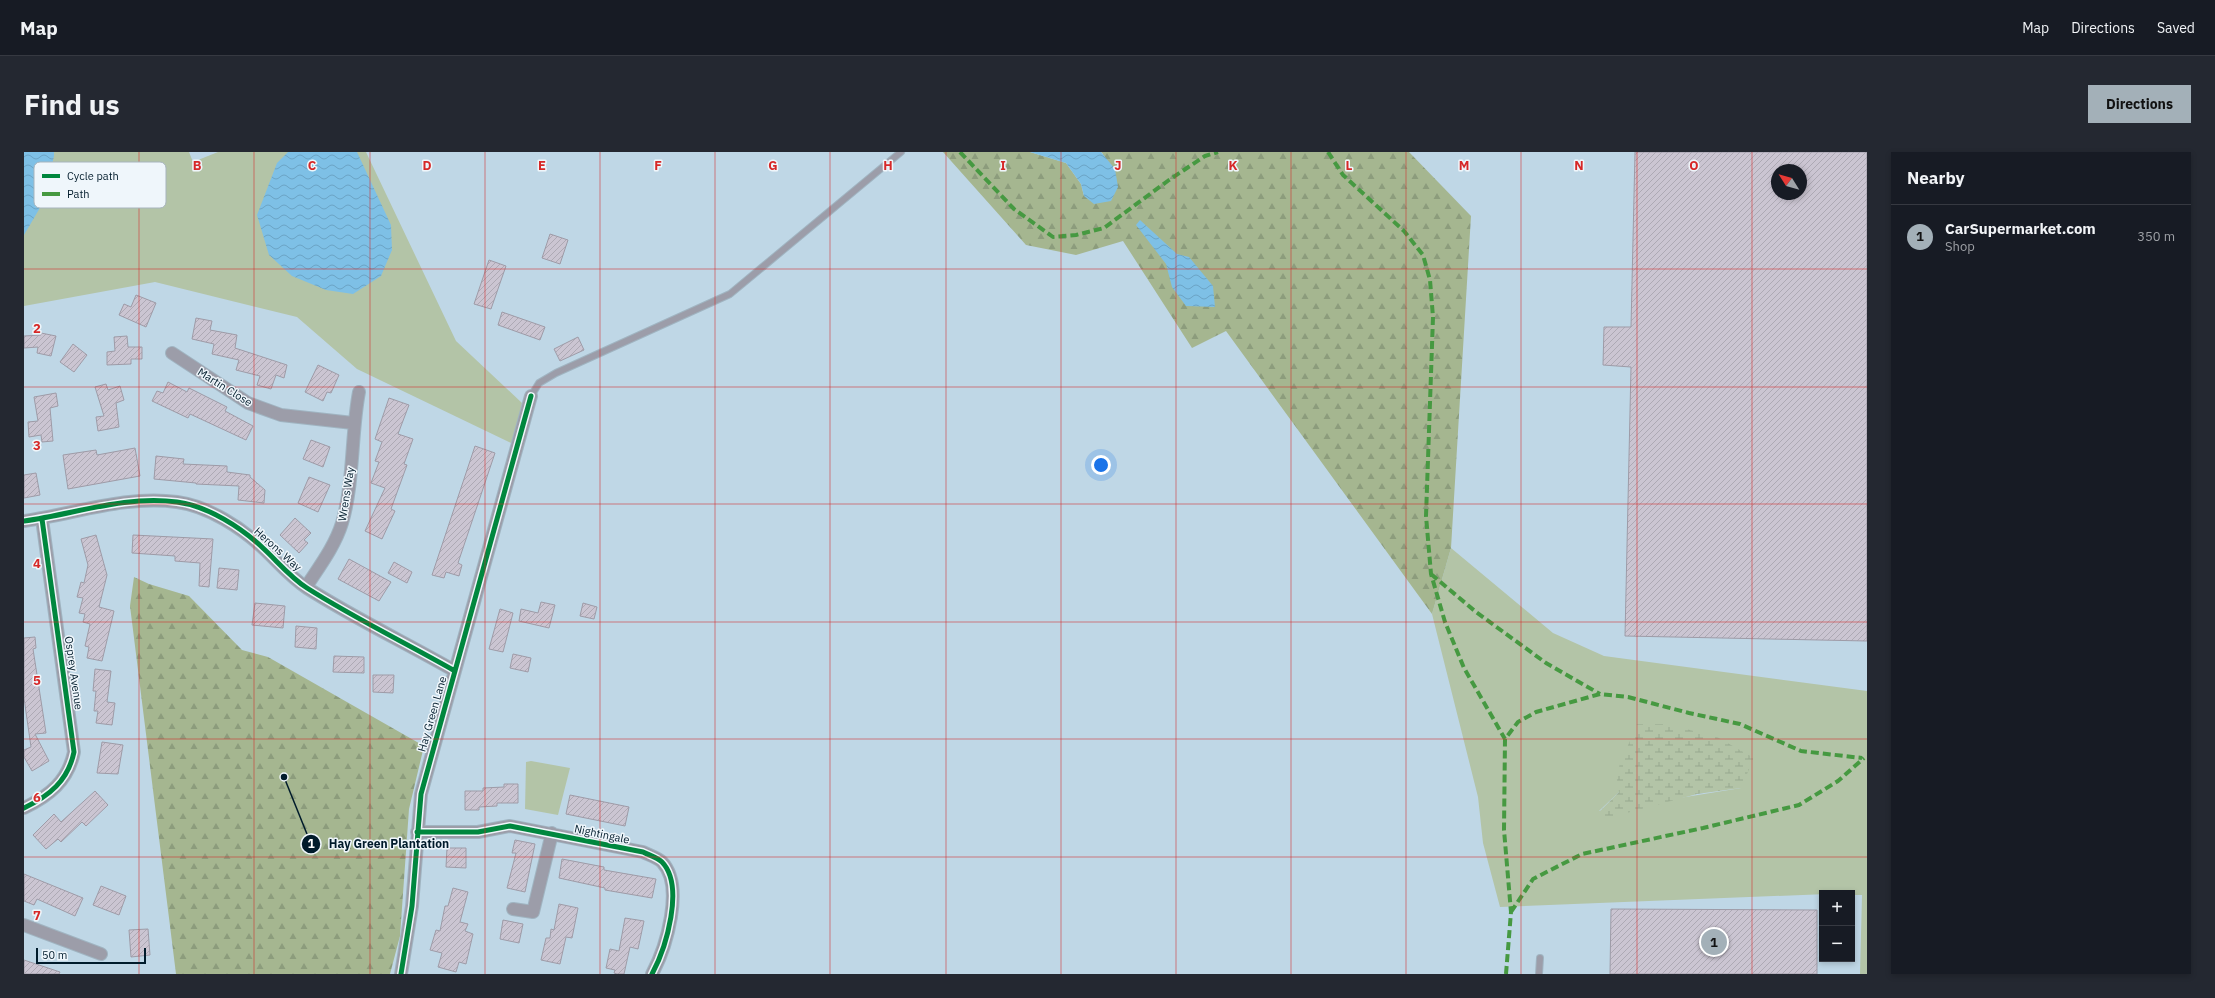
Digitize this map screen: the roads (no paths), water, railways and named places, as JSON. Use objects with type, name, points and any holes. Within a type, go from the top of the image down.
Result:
[{"type":"street","name":"Martin Close","points":[[172,353],[248,403],[281,415],[353,423]]},
{"type":"street","name":"Wrens Way","points":[[306,587],[332,545],[342,522],[350,474],[353,423],[359,392]]},
{"type":"street","name":"Hay Green Lane","points":[[401,974],[412,906],[420,794],[531,396]]},
{"type":"street","name":"Herons Way","points":[[24,521],[127,501],[155,500],[179,502],[224,520],[246,534],[306,587],[455,671]]},
{"type":"street","name":"Osprey Avenue","points":[[24,808],[49,794],[61,781],[71,766],[74,752],[42,518]]},
{"type":"street","name":"Nightingale","points":[[417,832],[478,832],[510,826],[643,852],[662,861],[672,876],[675,894],[662,956],[652,974]]},
{"type":"street","points":[[513,909],[533,912],[552,833]]},
{"type":"street","points":[[24,925],[101,954]]},
{"type":"lane","points":[[531,396],[539,383],[556,373],[730,294],[901,152]]},
{"type":"lane","points":[[1539,974],[1540,958]]},
{"type":"water","points":[[24,152],[54,152],[53,162],[34,162],[34,208],[40,208],[24,235]]},
{"type":"water","points":[[288,152],[357,152],[391,225],[392,250],[381,276],[353,294],[326,290],[292,276],[269,255],[257,215],[277,163]]},
{"type":"water","points":[[1030,152],[1101,152],[1115,169],[1118,187],[1111,201],[1094,204],[1084,196],[1081,184],[1066,163]]},
{"type":"water","points":[[1140,220],[1177,254],[1189,257],[1213,286],[1215,307],[1186,306],[1172,287],[1166,264],[1136,225]]},
{"type":"place","name":"Hay Green Plantation","points":[[284,777]]},
{"type":"place","name":"CarSupermarket.com","points":[[1714,942]]}]
